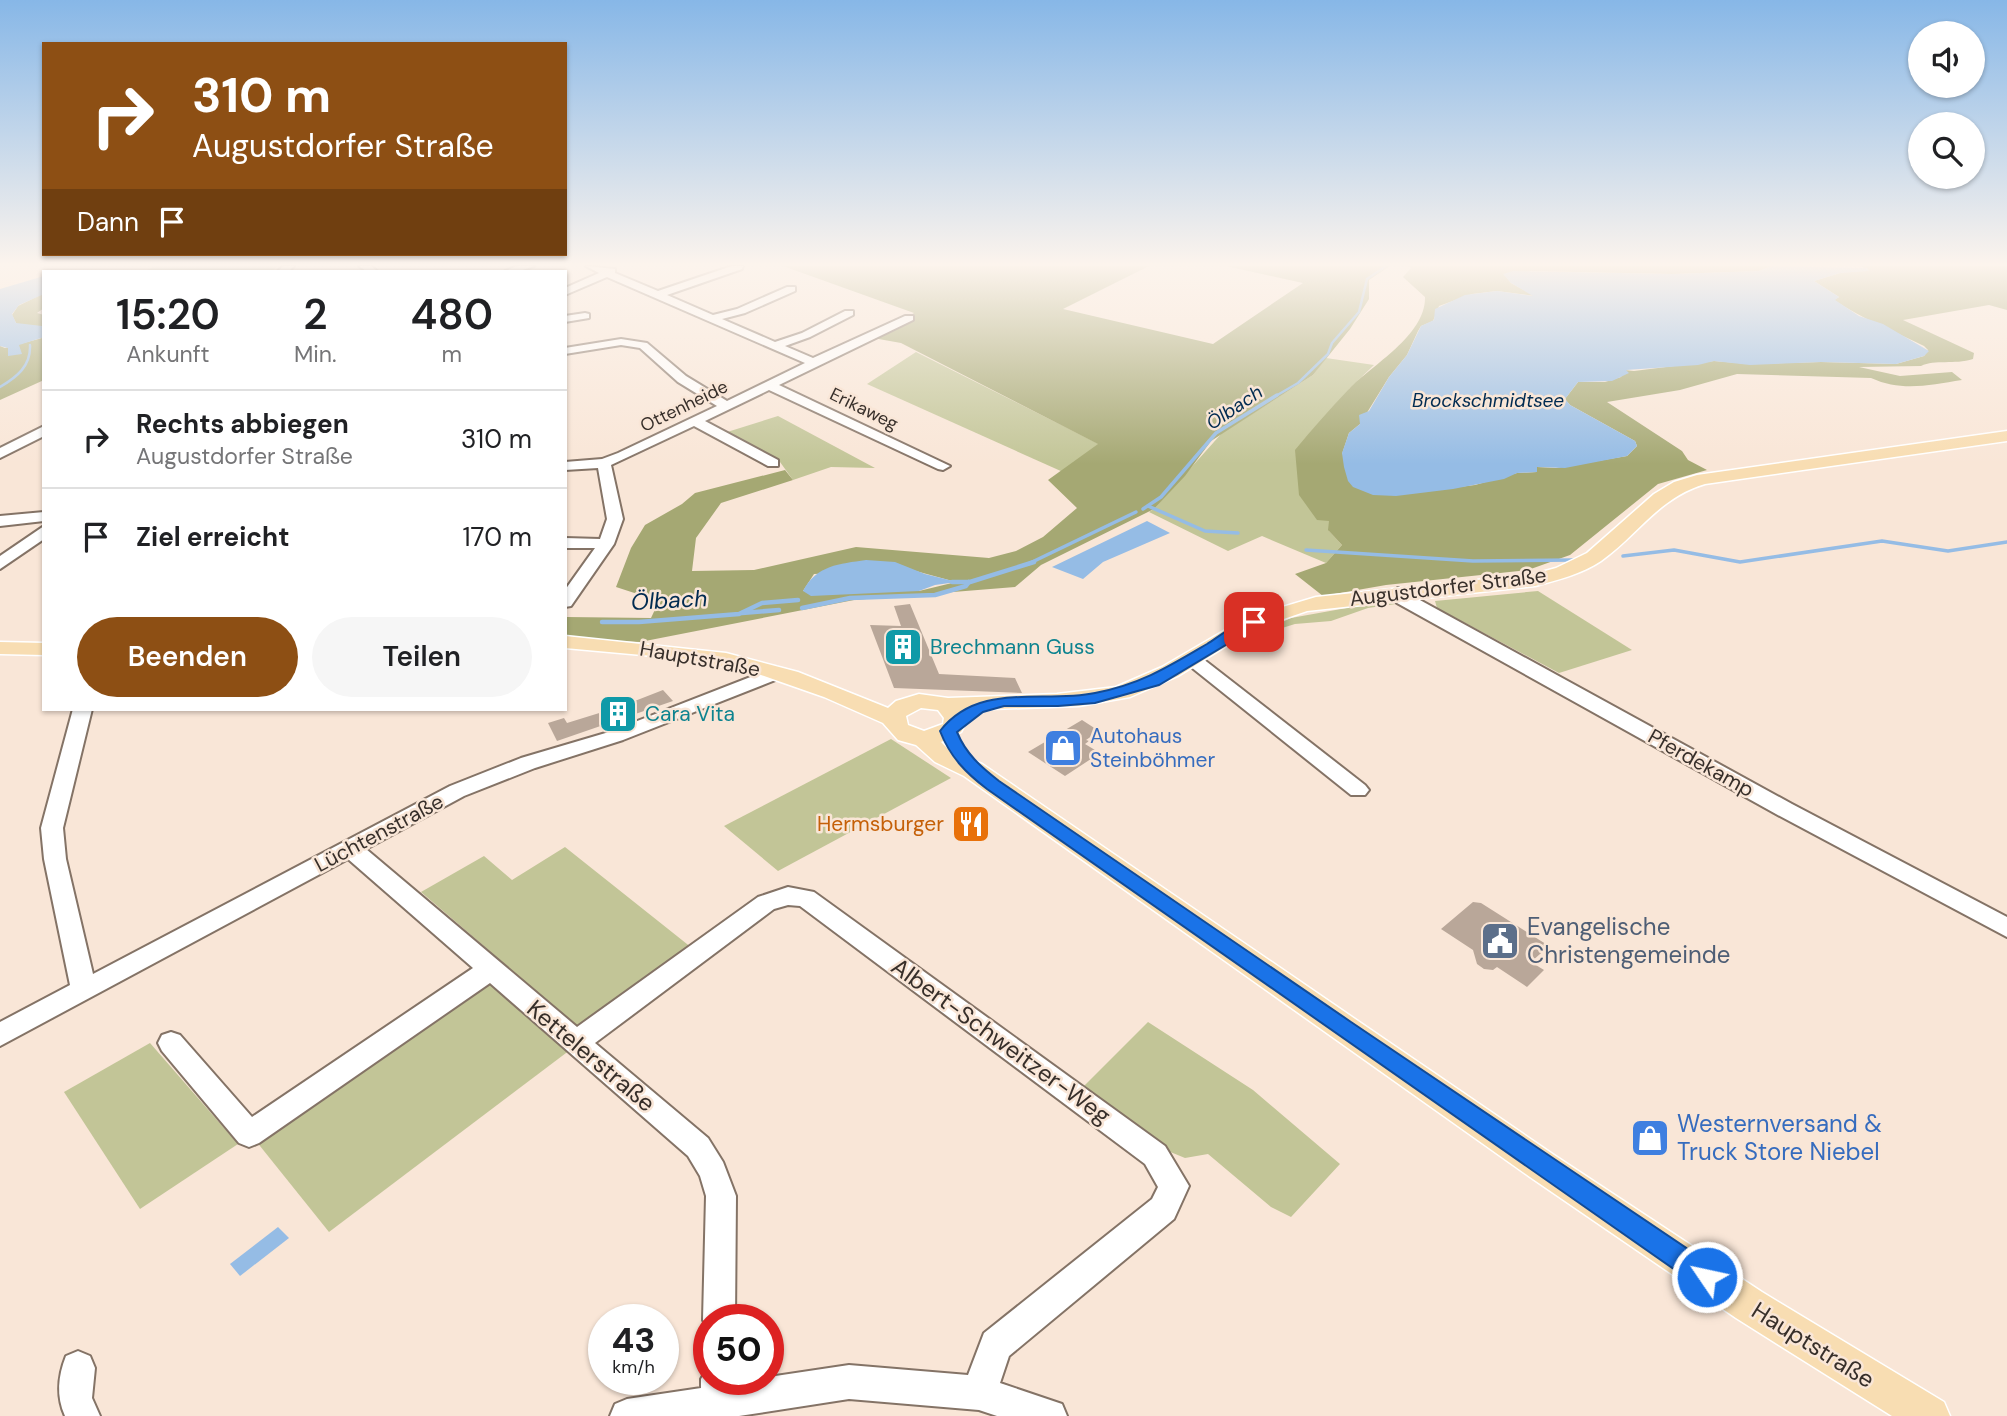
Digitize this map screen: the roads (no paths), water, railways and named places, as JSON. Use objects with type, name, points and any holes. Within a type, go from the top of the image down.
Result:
[{"type":"main road","name":"Augustdorfer Straße","points":[[950,720],[977,708],[1003,701],[1058,702],[1122,692],[1153,682],[1244,627],[1279,612],[1316,603],[1490,586],[1535,580],[1563,572],[1594,557],[1660,498],[1680,486],[1703,479],[2007,436]]},
{"type":"main road","name":"Hauptstraße","points":[[567,642],[675,651],[727,659],[831,692],[893,719]]},
{"type":"main road","name":"Hauptstraße","points":[[831,692],[910,703]]},
{"type":"main road","points":[[929,700],[950,720],[932,738],[901,733],[893,719],[898,710],[910,703],[929,700]]},
{"type":"main road","name":"Hauptstraße","points":[[950,720],[955,747],[972,769]]},
{"type":"main road","name":"Hauptstraße","points":[[922,738],[943,757],[972,769],[1542,1166],[1749,1305],[1930,1416]]},
{"type":"street","points":[[746,332],[812,362]]},
{"type":"street","points":[[776,345],[812,332]]},
{"type":"street","name":"Ottenheide","points":[[567,466],[604,463],[730,405],[811,365],[812,362],[820,362],[881,332]]},
{"type":"street","points":[[567,351],[621,342],[643,345],[682,379],[716,401],[730,405]]},
{"type":"street","name":"Erikaweg","points":[[769,385],[943,466]]},
{"type":"street","points":[[694,422],[709,427],[773,463]]},
{"type":"street","points":[[0,454],[37,438]]},
{"type":"street","points":[[567,599],[606,544],[615,519],[604,463]]},
{"type":"street","points":[[0,521],[42,516]]},
{"type":"street","points":[[0,564],[42,532]]},
{"type":"street","points":[[567,543],[606,544]]},
{"type":"street","name":"Pferdekamp","points":[[1398,593],[1403,599],[1772,802],[2007,928]]},
{"type":"street","points":[[1192,659],[1358,790]]},
{"type":"street","name":"Lüchtenstraße","points":[[0,1035],[457,791],[528,763],[616,736],[776,673]]},
{"type":"street","points":[[81,711],[51,828],[55,859],[84,990]]},
{"type":"street","name":"Kettelerstraße","points":[[351,848],[698,1147],[713,1171],[721,1196],[719,1304]]},
{"type":"street","name":"Albert-Schweitzer-Weg","points":[[575,1043],[766,903],[789,895],[806,898],[1155,1155],[1174,1186],[1163,1209],[996,1345],[979,1393]]},
{"type":"street","points":[[171,1043],[248,1134],[490,970]]},
{"type":"street","points":[[78,1367],[75,1400],[83,1416]]},
{"type":"street","points":[[784,1385],[849,1381],[979,1393],[1051,1416]]},
{"type":"street","points":[[627,1416],[700,1395]]},
{"type":"water","points":[[0,332],[42,332],[42,338],[19,345],[22,354],[8,356],[8,348],[0,346]]},
{"type":"water","name":"Brockschmidtsee","points":[[1418,332],[1897,332],[1929,351],[1924,356],[1896,364],[1821,362],[1750,365],[1714,361],[1698,365],[1626,370],[1629,373],[1612,381],[1578,382],[1565,399],[1570,405],[1635,441],[1637,446],[1627,456],[1565,468],[1537,467],[1537,472],[1517,473],[1504,479],[1453,489],[1396,496],[1373,495],[1353,487],[1348,481],[1342,453],[1349,433],[1360,424],[1359,415],[1369,411],[1389,377],[1407,355]]},
{"type":"water","points":[[1147,521],[1170,533],[1103,562],[1083,579],[1052,567]]},
{"type":"water","points":[[866,560],[895,562],[925,574],[957,582],[935,585],[919,591],[811,596],[803,591],[815,576],[830,567]]},
{"type":"water","points":[[278,1227],[289,1238],[240,1276],[230,1264]]},
{"type":"waterway","name":"Ölbach","points":[[1274,397],[1298,383],[1328,354],[1332,343],[1342,332]]},
{"type":"waterway","points":[[0,387],[22,370],[28,359],[30,345]]},
{"type":"waterway","name":"Ölbach","points":[[1143,509],[1161,497],[1216,433],[1277,395]]},
{"type":"waterway","points":[[1148,506],[1205,531],[1238,533]]},
{"type":"waterway","name":"Ölbach","points":[[1029,564],[1136,512]]},
{"type":"waterway","points":[[1623,556],[1674,550],[1740,562],[1882,541],[1948,551],[2007,542]]},
{"type":"waterway","points":[[1306,550],[1473,561],[1573,560]]},
{"type":"waterway","name":"Ölbach","points":[[1029,564],[1034,562]]},
{"type":"waterway","name":"Ölbach","points":[[969,582],[1029,564]]},
{"type":"waterway","name":"Ölbach","points":[[952,582],[969,582]]},
{"type":"waterway","name":"Ölbach","points":[[802,608],[850,598],[935,595],[966,586],[969,582]]},
{"type":"waterway","name":"Ölbach","points":[[602,622],[639,622],[739,614],[762,603],[798,600]]},
{"type":"waterway","name":"Ölbach","points":[[742,613],[779,610]]},
{"type":"place","name":"Brechmann Guss","points":[[903,647]]},
{"type":"place","name":"Cara Vita","points":[[618,714]]},
{"type":"place","name":"Autohaus Steinböhmer","points":[[1063,748]]},
{"type":"place","name":"Hermsburger","points":[[971,824]]},
{"type":"place","name":"Evangelische Christengemeinde","points":[[1500,941]]},
{"type":"place","name":"Westernversand & Truck Store Niebel","points":[[1650,1138]]}]
